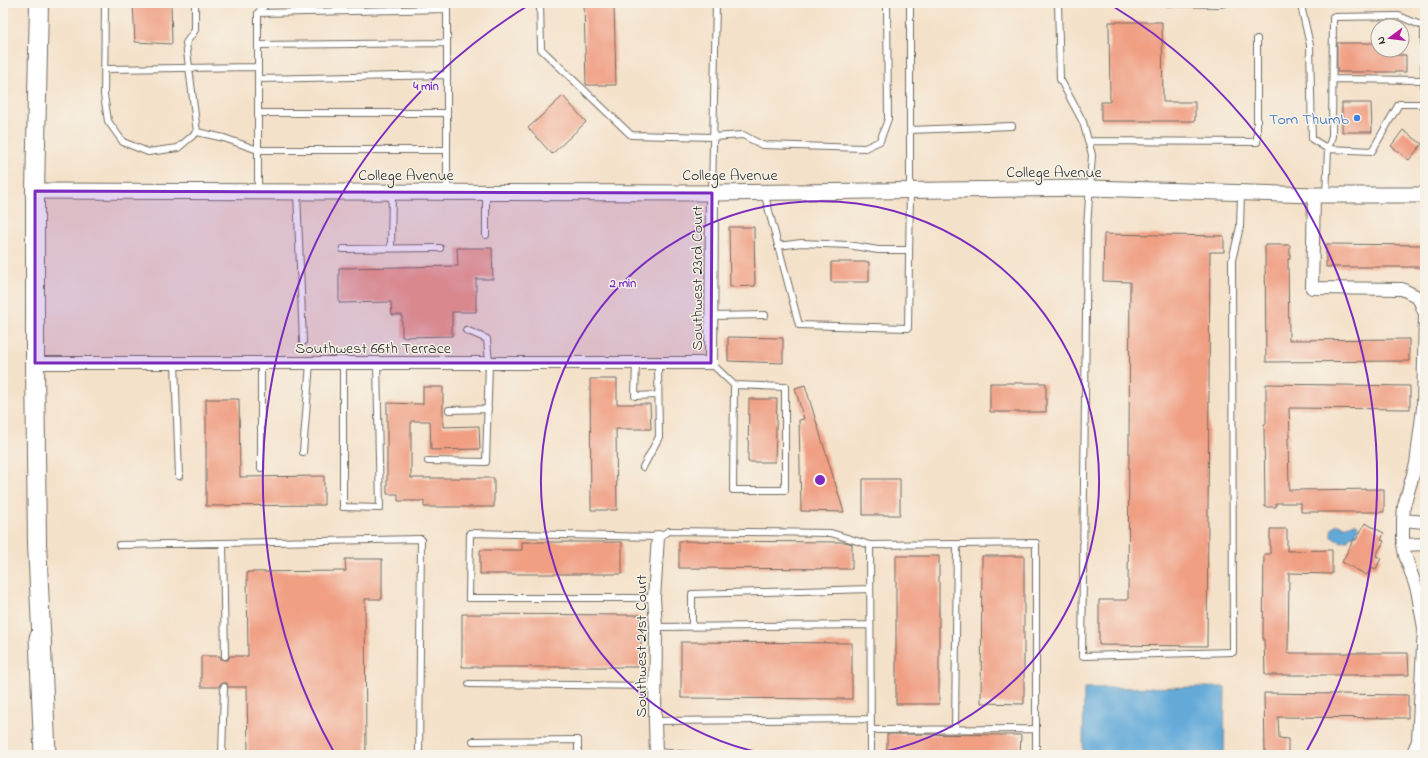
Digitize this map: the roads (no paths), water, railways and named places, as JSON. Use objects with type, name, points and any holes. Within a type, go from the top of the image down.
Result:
[{"type":"highway","points":[[40,638],[44,755]]},
{"type":"main road","points":[[39,3],[35,191],[36,500],[40,638],[53,755]]},
{"type":"street","name":"College Avenue","points":[[35,191],[712,193],[1090,188],[1320,195],[1425,195]]},
{"type":"street","name":"Southwest 23rd Court","points":[[711,363],[712,193]]},
{"type":"street","points":[[1320,195],[1312,288],[1402,289],[1418,297],[1425,314],[1423,408],[1416,464],[1404,506],[1403,520],[1403,545],[1417,590],[1424,628],[1418,741],[1412,755]]},
{"type":"street","name":"Southwest 66th Terrace","points":[[35,362],[711,363]]},
{"type":"street","points":[[1403,520],[1425,522]]},
{"type":"street","name":"Southwest 21st Court","points":[[656,754],[656,627],[654,598],[658,537]]},
{"type":"street","points":[[1403,545],[1425,544]]},
{"type":"lane","points":[[105,3],[104,95],[108,121],[123,142],[148,152],[178,148],[197,132]]},
{"type":"lane","points":[[195,3],[195,30],[186,43],[197,132]]},
{"type":"lane","points":[[258,192],[258,13],[267,3]]},
{"type":"lane","points":[[540,3],[541,49],[631,135],[713,137],[743,135],[762,145],[865,148],[880,141],[888,119],[887,3]]},
{"type":"lane","points":[[712,193],[716,3]]},
{"type":"lane","points":[[764,192],[799,325],[908,328],[910,3]]},
{"type":"lane","points":[[1058,3],[1060,79],[1082,122],[1092,156],[1087,228],[1082,656],[1233,652],[1232,260],[1240,227],[1241,193]]},
{"type":"lane","points":[[1168,3],[1225,3]]},
{"type":"lane","points":[[1303,3],[1302,10],[1310,44],[1312,139],[1328,149],[1372,151],[1399,104],[1424,104],[1424,27],[1399,16],[1333,17],[1332,136],[1328,149],[1320,195]]},
{"type":"lane","points":[[258,13],[447,6],[447,192]]},
{"type":"lane","points":[[1088,141],[1257,142],[1257,39]]},
{"type":"lane","points":[[258,45],[447,42]]},
{"type":"lane","points":[[104,69],[258,67]]},
{"type":"lane","points":[[258,79],[447,75]]},
{"type":"lane","points":[[1333,79],[1424,80]]},
{"type":"lane","points":[[258,113],[447,113]]},
{"type":"lane","points":[[910,130],[1012,126]]},
{"type":"lane","points":[[197,132],[224,138],[258,150],[447,150]]},
{"type":"lane","points":[[297,192],[303,342]]},
{"type":"lane","points":[[391,248],[392,192]]},
{"type":"lane","points":[[486,192],[486,235]]},
{"type":"lane","points":[[778,246],[801,243],[848,245],[878,250],[909,250]]},
{"type":"lane","points":[[343,249],[440,248]]},
{"type":"lane","points":[[712,316],[765,315]]},
{"type":"lane","points":[[428,462],[486,462],[489,363],[487,339],[466,330]]},
{"type":"lane","points":[[175,362],[179,476]]},
{"type":"lane","points":[[261,363],[261,468]]},
{"type":"lane","points":[[304,452],[310,363]]},
{"type":"lane","points":[[343,363],[343,507],[380,508],[377,363]]},
{"type":"lane","points":[[636,363],[635,396],[658,395]]},
{"type":"lane","points":[[643,467],[659,437],[658,363]]},
{"type":"lane","points":[[711,363],[734,385],[785,387],[785,490],[733,490],[734,385]]},
{"type":"lane","points":[[449,410],[488,409]]},
{"type":"lane","points":[[654,598],[469,598],[470,533],[658,537],[669,531],[831,533],[870,545],[1036,543],[1036,755]]},
{"type":"lane","points":[[120,545],[422,539],[419,755]]},
{"type":"lane","points":[[223,544],[225,656]]},
{"type":"lane","points":[[955,730],[957,544]]},
{"type":"lane","points":[[870,545],[871,755]]},
{"type":"lane","points":[[692,627],[692,594],[870,589]]},
{"type":"lane","points":[[656,627],[870,625]]},
{"type":"lane","points":[[469,684],[656,686]]},
{"type":"lane","points":[[222,755],[224,687]]},
{"type":"lane","points":[[655,721],[871,719]]},
{"type":"lane","points":[[871,730],[1036,729]]},
{"type":"lane","points":[[473,741],[578,740],[578,755]]},
{"type":"lane","points":[[656,754],[694,755]]},
{"type":"water","points":[[1339,524],[1343,527],[1357,524],[1358,529],[1355,535],[1342,542],[1332,537],[1331,531],[1335,525]]},
{"type":"water","points":[[1225,687],[1224,755],[1083,755],[1084,688]]},
{"type":"place","name":"Tom Thumb","points":[[1357,118]]}]
